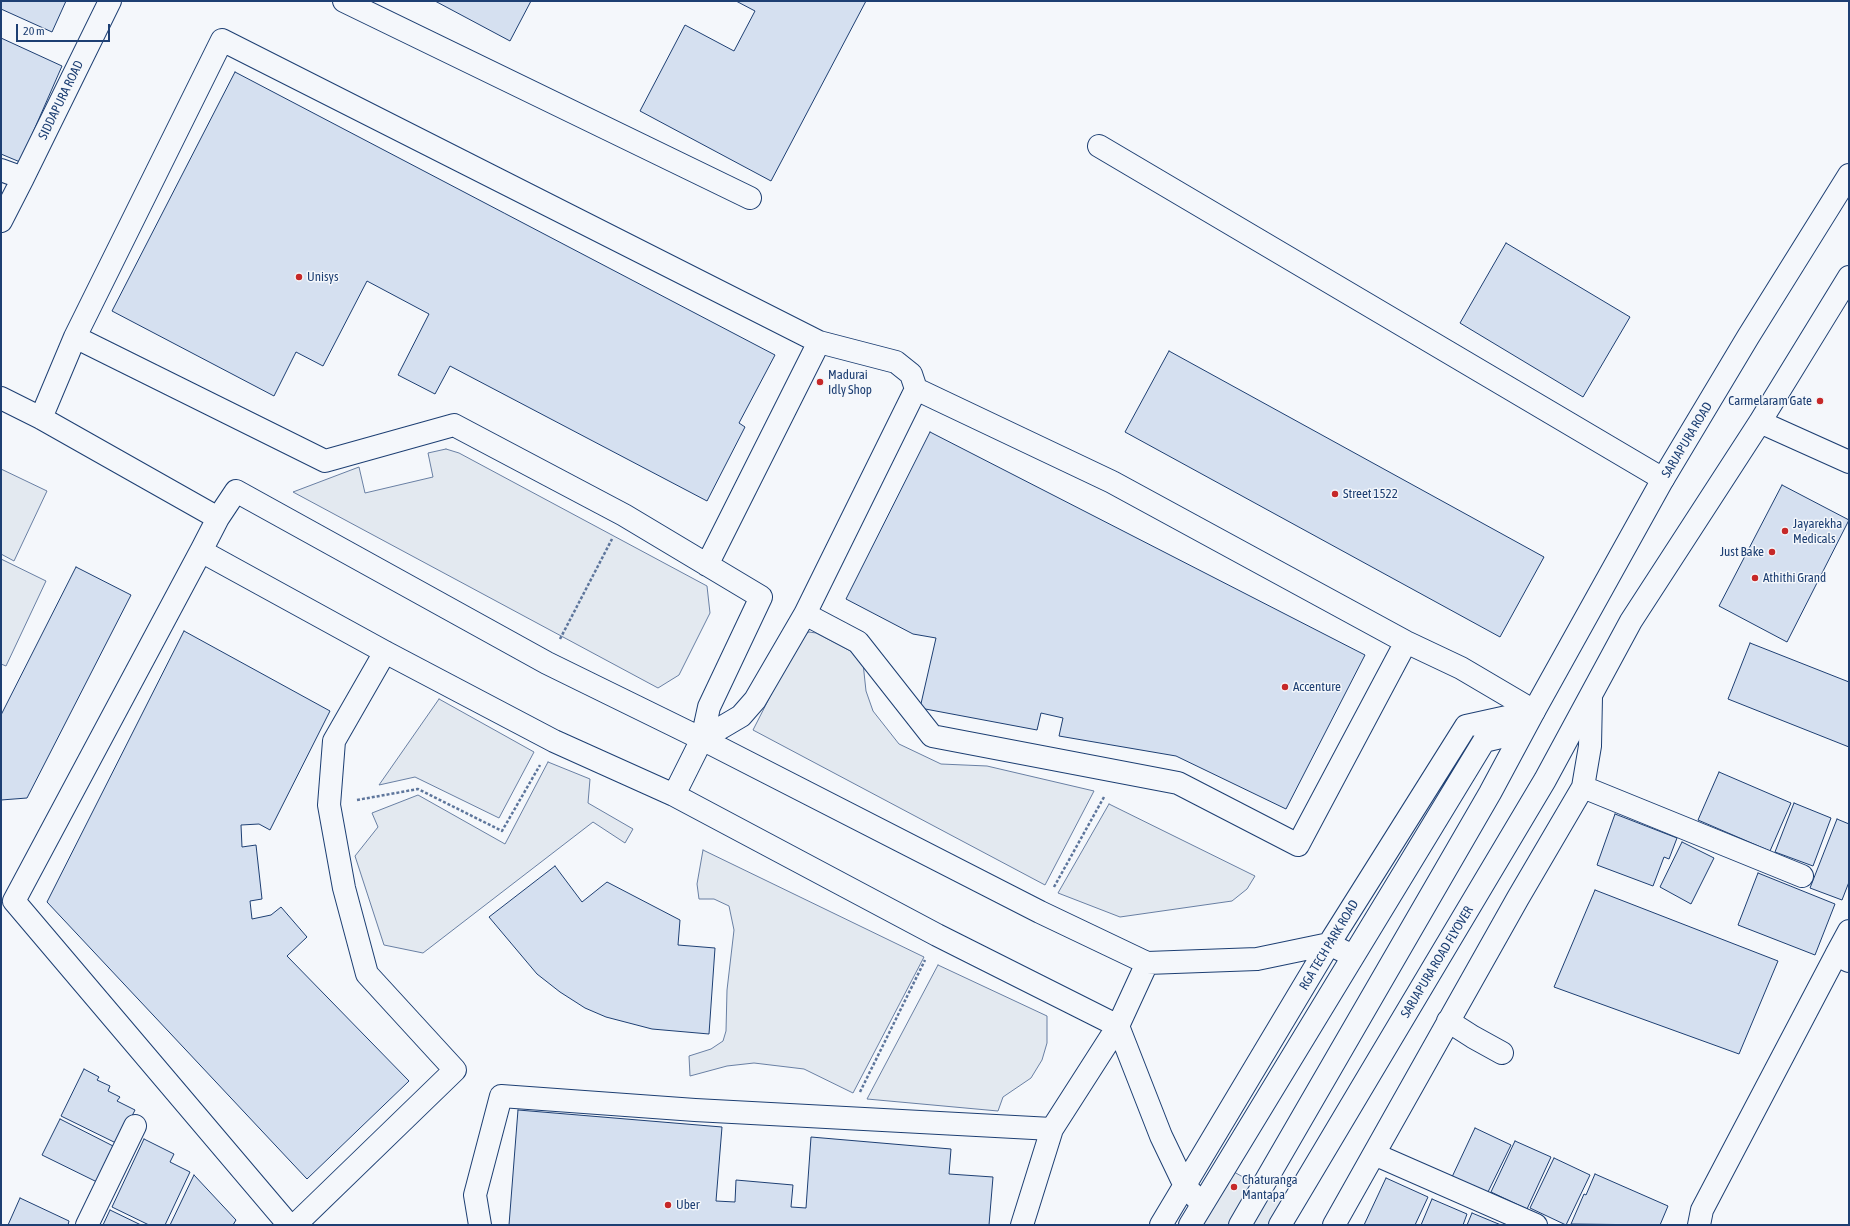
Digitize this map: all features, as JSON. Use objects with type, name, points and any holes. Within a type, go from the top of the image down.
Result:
[{"type":"street","name":"SIDDAPURA ROAD","points":[[1,222],[110,1]]},
{"type":"street","points":[[344,1],[750,198]]},
{"type":"street","points":[[41,418],[75,337],[222,40],[819,342],[896,362],[911,374],[916,389],[805,614],[755,700],[741,716],[702,739]]},
{"type":"street","points":[[1099,146],[1663,480]]},
{"type":"street","points":[[1,170],[23,178]]},
{"type":"street","name":"SARJAPURA ROAD","points":[[1534,711],[1663,480],[1748,337],[1849,175]]},
{"type":"street","points":[[1334,1225],[1448,1021],[1583,787],[1590,746],[1591,697],[1631,621],[1760,422],[1849,277]]},
{"type":"street","points":[[75,337],[325,461],[454,425],[624,515],[761,597],[709,707],[702,739],[674,795]]},
{"type":"street","points":[[707,565],[819,342]]},
{"type":"street","points":[[916,389],[1112,482],[1406,642],[1461,668],[1534,711],[1490,793],[1240,1225]]},
{"type":"street","points":[[1,398],[41,418],[218,518]]},
{"type":"street","points":[[1760,422],[1849,462]]},
{"type":"street","points":[[289,1225],[14,901],[202,551],[218,518],[236,491],[548,663],[702,739],[1040,912],[1147,963],[1257,960],[1329,944],[1354,956]]},
{"type":"street","points":[[202,551],[385,652],[554,741],[674,795],[937,935],[1118,1026],[1161,1136],[1185,1186],[1202,1204]]},
{"type":"street","points":[[805,614],[858,642],[932,736],[1118,773],[1178,783],[1298,845],[1406,642]]},
{"type":"street","points":[[295,1225],[455,1070],[367,974],[344,888],[329,805],[334,741],[385,652]]},
{"type":"street","name":"SARJAPURA ROAD FLYOVER","points":[[1280,1225],[1537,793],[1591,697]]},
{"type":"street","name":"RGA TECH PARK ROAD","points":[[1161,1225],[1329,944],[1466,726],[1534,711]]},
{"type":"street","points":[[1190,1225],[1484,742],[1522,732]]},
{"type":"street","points":[[1583,787],[1802,876]]},
{"type":"street","points":[[1699,1225],[1702,1210],[1843,958],[1849,931]]},
{"type":"street","points":[[1022,1225],[1052,1129],[1118,1026],[1147,963]]},
{"type":"street","points":[[1448,1021],[1502,1053]]},
{"type":"street","points":[[480,1225],[475,1195],[501,1096],[847,1119],[1052,1129]]},
{"type":"street","points":[[88,1225],[135,1126]]},
{"type":"street","points":[[1374,1154],[1536,1225]]},
{"type":"path","points":[[548,663],[624,515]]},
{"type":"path","points":[[329,805],[418,789],[502,831],[554,741]]},
{"type":"path","points":[[1040,912],[1118,773]]},
{"type":"path","points":[[847,1119],[937,935]]},
{"type":"shaded area","points":[[446,449],[459,453],[707,586],[710,613],[679,675],[658,688],[293,492],[359,467],[365,493],[433,477],[428,453]]},
{"type":"shaded area","points":[[1,469],[47,491],[14,561],[1,554]]},
{"type":"shaded area","points":[[1,559],[46,581],[6,666],[1,664]]},
{"type":"shaded area","points":[[809,632],[816,633],[856,654],[863,663],[866,691],[873,711],[899,744],[941,764],[987,766],[1094,791],[1045,885],[753,730],[801,636]]},
{"type":"shaded area","points":[[439,699],[534,752],[499,818],[415,777],[379,785]]},
{"type":"shaded area","points":[[548,762],[590,779],[588,803],[633,829],[625,843],[593,822],[423,953],[384,945],[355,856],[378,827],[372,813],[418,795],[505,844]]},
{"type":"shaded area","points":[[1109,804],[1255,876],[1247,889],[1232,901],[1120,917],[1058,893]]},
{"type":"shaded area","points":[[703,850],[924,957],[853,1093],[804,1069],[754,1063],[727,1066],[690,1076],[689,1056],[711,1049],[723,1041],[726,1031],[727,990],[734,930],[729,906],[714,899],[699,899],[697,884]]},
{"type":"shaded area","points":[[938,965],[1047,1016],[1047,1043],[1042,1060],[1031,1078],[1003,1097],[998,1111],[867,1099]]},
{"type":"shaded area","name":"Chaturanga Mantapa","points":[[1220,1164],[1301,1210],[1293,1225],[1186,1225]]},
{"type":"building","points":[[1,1],[66,1],[52,32],[1,9]]},
{"type":"building","points":[[435,1],[531,1],[510,41]]},
{"type":"building","points":[[736,1],[866,1],[771,181],[640,111],[685,25],[734,51],[755,11]]},
{"type":"building","points":[[1,38],[62,66],[20,162],[1,154]]},
{"type":"building","points":[[235,72],[775,355],[739,423],[745,427],[707,501],[450,366],[435,394],[398,375],[429,314],[367,281],[323,366],[296,352],[274,396],[112,311]]},
{"type":"building","points":[[1506,243],[1630,317],[1583,397],[1460,323]]},
{"type":"building","name":"Street 1522","points":[[1169,351],[1544,557],[1500,637],[1125,432]]},
{"type":"building","points":[[930,432],[1365,655],[1286,809],[1176,756],[1059,736],[1063,718],[1041,713],[1037,730],[920,708],[936,638],[913,634],[846,599]]},
{"type":"building","points":[[1782,485],[1849,520],[1787,642],[1719,606]]},
{"type":"building","points":[[76,567],[131,595],[27,798],[1,800],[1,715]]},
{"type":"building","points":[[184,631],[330,711],[270,830],[259,824],[241,825],[242,847],[256,845],[262,899],[250,901],[252,919],[271,915],[281,907],[307,937],[287,956],[409,1081],[307,1179],[47,902]]},
{"type":"building","points":[[1750,643],[1849,682],[1849,747],[1728,699]]},
{"type":"building","points":[[1719,772],[1791,803],[1770,851],[1698,820]]},
{"type":"building","points":[[1794,803],[1831,818],[1813,866],[1775,852]]},
{"type":"building","points":[[1615,814],[1677,838],[1669,859],[1664,857],[1653,886],[1597,865]]},
{"type":"building","points":[[1837,819],[1849,824],[1849,882],[1842,900],[1810,888]]},
{"type":"building","points":[[1682,842],[1714,858],[1691,904],[1660,887]]},
{"type":"building","points":[[555,866],[582,902],[607,882],[680,920],[678,945],[715,948],[709,1034],[652,1029],[606,1017],[585,1008],[560,992],[537,974],[489,917]]},
{"type":"building","points":[[1758,873],[1835,904],[1815,955],[1738,925]]},
{"type":"building","points":[[1595,890],[1778,961],[1739,1054],[1554,987]]},
{"type":"building","points":[[84,1069],[99,1077],[97,1080],[110,1086],[108,1091],[120,1097],[117,1101],[135,1110],[118,1144],[61,1116]]},
{"type":"building","points":[[518,1110],[722,1127],[716,1201],[735,1202],[736,1180],[793,1185],[791,1207],[806,1208],[811,1137],[951,1149],[949,1174],[993,1177],[989,1225],[509,1225]]},
{"type":"building","points":[[60,1119],[115,1147],[97,1182],[42,1155]]},
{"type":"building","points":[[1475,1128],[1511,1145],[1487,1194],[1452,1177]]},
{"type":"building","points":[[144,1139],[174,1154],[170,1162],[190,1172],[165,1225],[149,1225],[112,1207]]},
{"type":"building","points":[[1515,1141],[1551,1157],[1527,1209],[1491,1192]]},
{"type":"building","points":[[1554,1158],[1590,1175],[1566,1225],[1530,1208]]},
{"type":"building","points":[[1595,1174],[1668,1206],[1660,1225],[1571,1224],[1584,1194],[1586,1195]]},
{"type":"building","points":[[194,1175],[236,1220],[233,1225],[170,1225]]},
{"type":"building","points":[[1386,1178],[1428,1197],[1415,1225],[1364,1225]]},
{"type":"building","points":[[20,1198],[69,1221],[68,1225],[8,1225]]},
{"type":"building","points":[[1432,1199],[1467,1214],[1463,1225],[1421,1225]]},
{"type":"building","points":[[110,1210],[141,1225],[103,1225]]},
{"type":"building","points":[[1472,1213],[1501,1225],[1467,1225]]},
{"type":"place","name":"Unisys","points":[[299,277]]},
{"type":"place","name":"Madurai Idly Shop","points":[[820,382]]},
{"type":"place","name":"Carmelaram Gate","points":[[1820,401]]},
{"type":"place","name":"Street 1522","points":[[1335,494]]},
{"type":"place","name":"Jayarekha Medicals","points":[[1785,531]]},
{"type":"place","name":"Just Bake","points":[[1772,552]]},
{"type":"place","name":"Athithi Grand","points":[[1755,578]]},
{"type":"place","name":"Accenture","points":[[1285,687]]},
{"type":"place","name":"Chaturanga Mantapa","points":[[1234,1187]]},
{"type":"place","name":"Uber","points":[[668,1205]]}]
